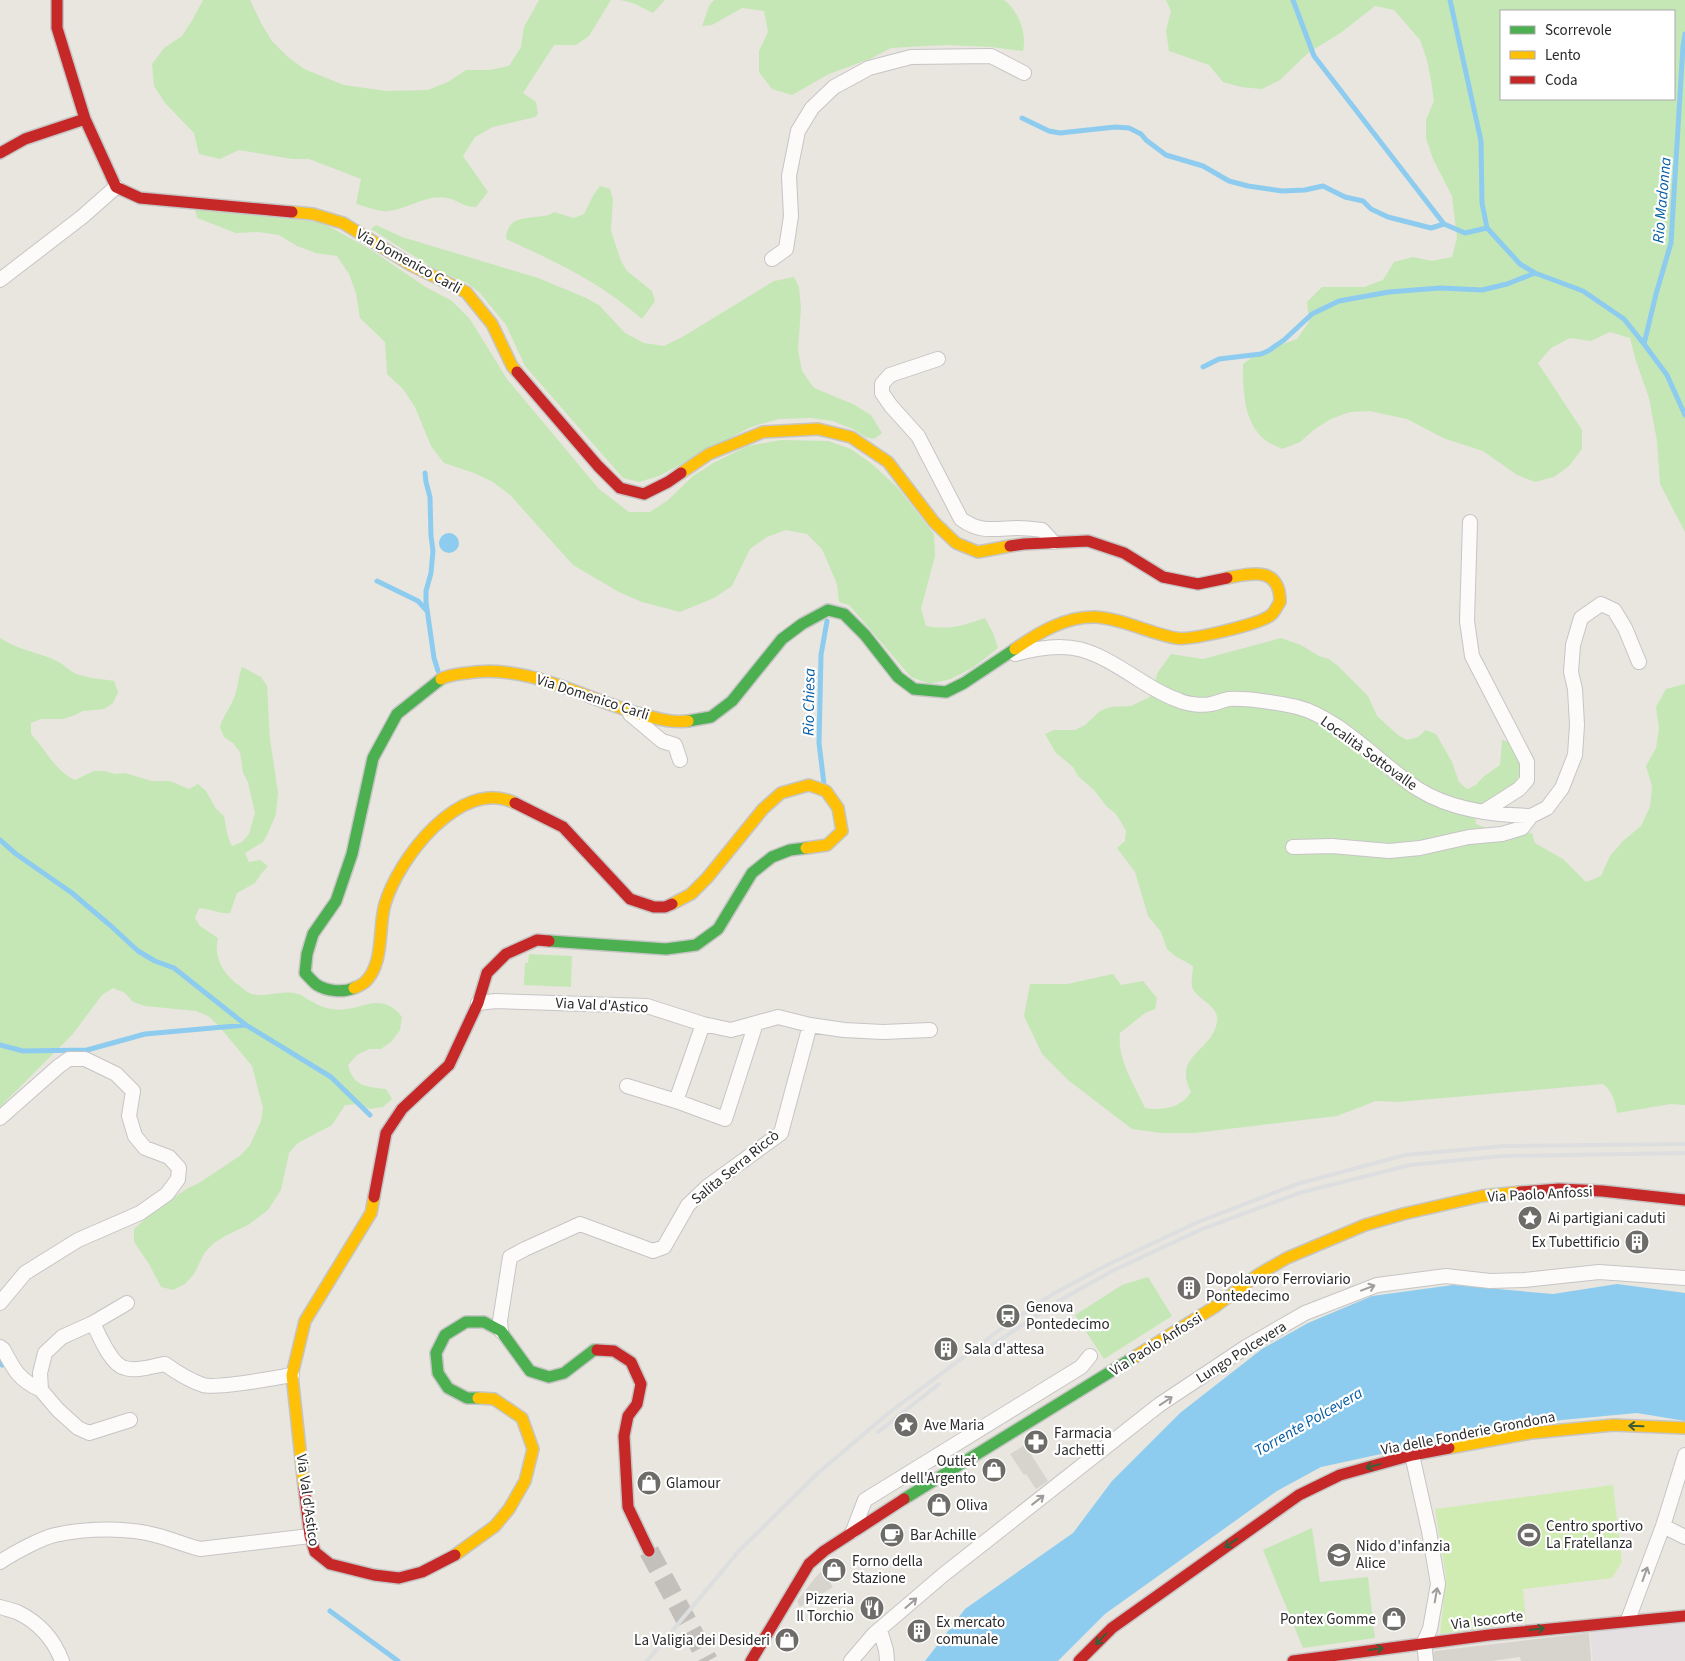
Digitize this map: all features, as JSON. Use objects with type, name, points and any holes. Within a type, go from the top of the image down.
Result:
[{"type":"street","points":[[0,280],[82,217],[116,187],[85,119],[57,28],[57,0]]},
{"type":"street","points":[[772,259],[786,248],[792,216],[789,176],[798,131],[812,108],[834,87],[869,68],[912,57],[990,56],[1024,73]]},
{"type":"street","points":[[0,153],[26,139],[85,119]]},
{"type":"street","name":"Via Domenico Carli","points":[[116,187],[140,198],[313,214],[328,218],[343,223],[412,265],[466,292],[492,324],[512,366],[598,466],[620,488],[644,494],[668,482],[709,454],[763,432],[818,429],[851,437],[888,462],[934,522],[956,543],[978,552],[1024,544],[1088,541],[1124,552],[1163,577],[1198,584],[1260,573],[1274,580],[1278,587],[1280,602],[1271,616],[1226,632],[1178,639],[1129,624],[1095,617],[1064,622],[1037,634],[964,683],[946,692],[914,690],[898,676],[865,635],[844,614],[828,610],[802,624],[782,639],[732,701],[711,717],[675,723],[627,711],[550,682],[523,674],[485,670],[443,677],[396,714],[373,758],[352,854],[336,901],[313,934],[307,954],[305,973],[317,985],[332,991],[350,990],[364,983],[373,970],[381,939],[384,904],[397,873],[432,828],[452,812],[479,798],[507,799],[563,827],[630,899],[654,907],[665,907],[691,894],[707,878],[763,809],[782,793],[809,785],[826,792],[838,808],[842,831],[827,845],[790,850],[772,857],[752,873]]},
{"type":"street","points":[[938,359],[890,375],[882,384],[882,393],[918,436],[961,519],[972,527],[984,530],[1019,528],[1042,530],[1053,542]]},
{"type":"street","points":[[1470,522],[1467,621],[1472,656],[1527,762],[1528,780],[1519,789],[1483,812]]},
{"type":"street","points":[[1293,847],[1332,846],[1389,851],[1420,848],[1469,837],[1502,834],[1522,828],[1531,816],[1547,808],[1562,788],[1575,755],[1577,725],[1575,689],[1571,672],[1573,645],[1582,618],[1601,604],[1614,610],[1625,628],[1639,662]]},
{"type":"street","name":"Località Sottovalle","points":[[1000,659],[1038,647],[1062,645],[1086,650],[1105,658],[1163,694],[1180,702],[1209,705],[1229,700],[1253,700],[1298,707],[1326,719],[1418,789],[1447,804],[1483,812],[1531,816]]},
{"type":"street","points":[[627,711],[662,740],[675,745],[680,760]]},
{"type":"street","name":"Via Val d'Astico","points":[[501,1331],[484,1322],[466,1322],[445,1335],[436,1353],[438,1373],[448,1388],[468,1398],[494,1399],[522,1418],[533,1449],[526,1481],[509,1509],[495,1526],[458,1554],[422,1572],[399,1578],[374,1575],[330,1564],[313,1553],[292,1375],[305,1321],[371,1213],[386,1133],[402,1109],[449,1065],[478,1004],[487,973],[506,954],[537,940],[666,949],[696,945],[718,929],[752,873]]},
{"type":"street","name":"Via Val d'Astico","points":[[478,1004],[496,1000],[647,1006],[703,1024],[732,1030],[778,1017],[810,1025],[883,1032],[930,1030]]},
{"type":"street","points":[[627,1086],[725,1119],[756,1023]]},
{"type":"street","points":[[676,1101],[703,1024]]},
{"type":"street","name":"Salita Serra Riccò","points":[[501,1331],[500,1321],[510,1257],[580,1224],[654,1251],[664,1247],[688,1205],[707,1187],[781,1133],[810,1025]]},
{"type":"street","points":[[0,1118],[58,1066],[69,1059],[85,1059],[116,1074],[133,1091],[129,1116],[135,1136],[145,1148],[168,1157],[179,1168],[178,1179],[167,1194],[140,1213],[78,1240],[25,1274],[0,1303]]},
{"type":"street","name":"Via Paolo Anfossi","points":[[751,1661],[808,1564],[824,1551],[853,1531],[1216,1306],[1259,1274],[1287,1258],[1365,1226],[1403,1214],[1482,1196],[1559,1190],[1602,1191],[1685,1200]]},
{"type":"street","name":"Lungo Polcevera","points":[[851,1661],[877,1632],[943,1575],[1159,1405],[1246,1347],[1305,1313],[1378,1285],[1446,1276],[1490,1281],[1524,1280],[1599,1272],[1685,1278]]},
{"type":"street","points":[[41,1390],[40,1373],[45,1353],[62,1338],[127,1303]]},
{"type":"street","points":[[93,1323],[111,1357],[123,1368],[135,1369],[165,1364],[204,1386],[292,1375]]},
{"type":"street","points":[[501,1331],[530,1371],[549,1376],[564,1373],[594,1350],[614,1351],[631,1362],[641,1384],[637,1404],[628,1416],[624,1436],[628,1507],[649,1551]]},
{"type":"street","points":[[0,1347],[3,1349],[16,1373],[28,1384],[41,1390],[58,1410],[78,1428],[89,1433],[130,1420]]},
{"type":"street","name":"Via Paolo Anfossi","points":[[853,1531],[865,1500],[1074,1371],[1090,1356]]},
{"type":"street","name":"Via delle Fonderie Grondona","points":[[1079,1661],[1112,1628],[1299,1495],[1340,1475],[1412,1455],[1531,1433],[1613,1425],[1685,1428]]},
{"type":"street","points":[[1412,1455],[1429,1530],[1438,1584],[1430,1629],[1424,1642],[1426,1661]]},
{"type":"street","points":[[1628,1620],[1685,1455]]},
{"type":"street","points":[[1662,1526],[1685,1538]]},
{"type":"street","points":[[0,1562],[54,1535],[94,1530],[129,1531],[158,1535],[183,1545],[200,1549],[310,1536]]},
{"type":"street","points":[[2,1609],[18,1612],[38,1625],[55,1645],[62,1661]]},
{"type":"street","name":"Via Isocorte","points":[[1293,1661],[1344,1657],[1424,1642],[1628,1620],[1685,1616]]},
{"type":"street","points":[[877,1632],[886,1650],[887,1661]]},
{"type":"shaded area","points":[[1025,1445],[1048,1481],[1036,1489],[1010,1454]]},
{"type":"shaded area","points":[[822,1570],[833,1587],[800,1607],[797,1601]]},
{"type":"shaded area","points":[[1685,1620],[1685,1661],[1593,1661],[1590,1629]]},
{"type":"shaded area","points":[[1589,1633],[1591,1661],[1521,1661],[1520,1657],[1492,1661],[1431,1661],[1430,1658],[1435,1651]]},
{"type":"green space","points":[[203,0],[250,0],[272,41],[304,69],[344,85],[387,91],[428,90],[448,82],[466,70],[489,70],[509,66],[521,47],[524,27],[539,0],[611,0],[589,36],[576,45],[554,45],[523,93],[536,102],[538,114],[535,117],[493,127],[475,137],[463,156],[488,192],[476,207],[439,197],[422,200],[390,211],[382,211],[356,204],[361,179],[309,159],[292,159],[239,150],[220,159],[199,154],[194,133],[165,103],[154,86],[152,64],[164,48],[182,36]]},
{"type":"green space","points":[[620,0],[665,0],[653,13],[633,3]]},
{"type":"green space","points":[[714,0],[1004,0],[1014,10],[1021,23],[1024,37],[1023,51],[991,47],[945,45],[891,48],[870,59],[829,74],[792,95],[772,89],[759,72],[759,51],[768,32],[764,11],[742,8],[712,25],[702,26],[709,6]]},
{"type":"green space","points":[[1166,0],[1685,0],[1685,532],[1660,484],[1657,441],[1649,398],[1630,338],[1610,332],[1591,341],[1570,338],[1551,348],[1538,363],[1582,430],[1582,449],[1569,466],[1554,477],[1535,482],[1517,475],[1483,451],[1443,438],[1407,419],[1369,411],[1350,412],[1331,419],[1315,429],[1300,442],[1282,449],[1265,440],[1258,433],[1248,415],[1243,384],[1243,364],[1259,352],[1297,339],[1309,322],[1307,302],[1322,287],[1364,287],[1383,280],[1394,262],[1413,257],[1432,261],[1452,257],[1457,238],[1452,196],[1433,159],[1426,138],[1426,120],[1434,101],[1427,60],[1420,40],[1394,10],[1375,6],[1342,32],[1308,53],[1280,80],[1262,89],[1241,87],[1223,82],[1209,65],[1169,51],[1166,31],[1171,11]]},
{"type":"green space","points":[[600,186],[610,189],[613,199],[611,231],[621,261],[627,271],[652,291],[655,301],[642,319],[594,283],[506,239],[510,226],[518,220],[546,216],[554,212],[574,218],[584,214]]},
{"type":"green space","points":[[195,209],[321,222],[370,249],[424,286],[452,301],[470,319],[507,379],[599,489],[629,512],[650,512],[668,500],[693,476],[715,462],[748,446],[781,440],[828,441],[851,449],[872,464],[898,488],[934,534],[935,556],[921,609],[926,626],[942,628],[985,618],[998,648],[974,667],[951,679],[930,684],[911,677],[849,605],[839,602],[837,584],[822,549],[807,534],[786,530],[767,537],[750,549],[732,586],[714,598],[680,612],[642,602],[619,592],[573,565],[510,495],[493,482],[474,473],[444,463],[431,446],[415,407],[403,389],[387,374],[385,342],[360,318],[356,293],[349,274],[337,256],[316,253],[297,246],[279,235],[258,232],[236,233],[197,218]]},
{"type":"green space","points":[[376,225],[402,237],[538,278],[584,297],[599,305],[625,333],[644,343],[664,346],[684,336],[774,281],[794,277],[799,287],[801,308],[798,350],[802,371],[814,388],[853,404],[871,415],[882,433],[874,439],[865,437],[853,429],[832,421],[811,418],[779,419],[751,427],[659,476],[639,482],[623,478],[525,366],[506,325],[480,293],[467,283],[436,270],[371,229]]},
{"type":"green space","points":[[0,638],[57,661],[77,674],[114,681],[118,692],[113,703],[104,709],[83,711],[63,719],[41,719],[31,723],[31,734],[62,771],[75,780],[94,771],[105,771],[115,774],[125,773],[152,781],[170,781],[189,789],[198,784],[206,791],[216,809],[224,816],[228,837],[232,846],[242,842],[249,834],[255,813],[248,782],[243,773],[240,752],[233,743],[224,737],[220,727],[234,698],[242,667],[261,677],[267,686],[270,739],[278,793],[276,814],[268,833],[263,842],[245,853],[249,862],[260,860],[268,866],[255,883],[237,893],[230,913],[199,908],[195,918],[200,926],[218,938],[217,952],[221,965],[234,982],[249,993],[263,995],[292,993],[301,995],[321,1006],[342,1010],[369,1004],[385,1004],[402,1017],[400,1030],[392,1041],[381,1049],[369,1049],[357,1055],[348,1065],[350,1072],[357,1081],[367,1086],[386,1089],[392,1099],[383,1107],[370,1109],[358,1104],[345,1105],[332,1125],[298,1143],[289,1153],[281,1190],[268,1210],[248,1225],[214,1243],[205,1252],[194,1274],[185,1284],[173,1290],[161,1287],[149,1264],[134,1242],[134,1229],[155,1210],[241,1155],[250,1145],[261,1121],[263,1108],[252,1066],[218,1025],[208,1016],[196,1011],[145,1006],[133,1002],[125,993],[113,988],[102,995],[72,1035],[0,1107]]},
{"type":"green space","points":[[1281,638],[1301,645],[1319,656],[1329,659],[1338,666],[1368,696],[1377,716],[1398,735],[1407,740],[1418,737],[1426,730],[1436,734],[1452,762],[1459,782],[1467,789],[1476,785],[1483,777],[1500,765],[1502,740],[1512,743],[1519,756],[1521,767],[1519,776],[1513,785],[1496,800],[1475,813],[1476,824],[1486,828],[1532,833],[1535,843],[1563,859],[1586,882],[1601,876],[1610,856],[1624,840],[1641,826],[1650,807],[1652,786],[1646,766],[1656,748],[1659,728],[1656,707],[1666,689],[1685,684],[1685,1105],[1671,1104],[1617,1113],[1613,1097],[1603,1084],[1397,1102],[1376,1101],[1337,1116],[1194,1133],[1161,1133],[1132,1129],[1068,1080],[1042,1054],[1024,1016],[1030,984],[1067,984],[1113,974],[1121,985],[1143,981],[1157,998],[1155,1009],[1145,1013],[1120,1033],[1121,1053],[1127,1072],[1145,1108],[1171,1107],[1182,1102],[1191,1092],[1186,1080],[1186,1070],[1195,1054],[1214,1032],[1217,1022],[1215,1012],[1192,987],[1193,966],[1167,949],[1161,932],[1148,916],[1135,872],[1117,848],[1125,841],[1126,831],[1121,822],[1094,790],[1078,776],[1073,767],[1056,753],[1045,734],[1054,730],[1075,730],[1085,725],[1100,711],[1110,707],[1131,706],[1150,697],[1158,672],[1171,654],[1203,659]]},
{"type":"green space","points":[[529,954],[572,956],[571,987],[524,985],[525,963],[528,963]]},
{"type":"green space","points":[[1148,1277],[1172,1316],[1104,1359],[1075,1315],[1122,1285]]},
{"type":"green space","name":"Centro sportivo La Fratellanza","points":[[1613,1485],[1622,1562],[1612,1578],[1523,1589],[1526,1622],[1440,1634],[1446,1577],[1435,1509]]},
{"type":"green space","points":[[1312,1528],[1320,1582],[1368,1577],[1375,1638],[1303,1648],[1263,1550]]},
{"type":"water","points":[[445,533],[453,533],[459,539],[459,547],[453,553],[445,553],[439,547],[439,539]]},
{"type":"water","name":"Torrente Polcevera","points":[[1617,1284],[1685,1293],[1685,1421],[1637,1413],[1562,1420],[1432,1443],[1321,1467],[1277,1491],[1105,1614],[1058,1661],[925,1661],[965,1609],[1073,1533],[1112,1481],[1180,1413],[1262,1349],[1308,1323],[1372,1296],[1453,1285],[1553,1294]]},
{"type":"waterway","points":[[1293,0],[1314,56],[1444,224],[1465,233],[1487,228]]},
{"type":"waterway","points":[[1450,0],[1481,141],[1482,203],[1487,228],[1520,264],[1535,273],[1583,291],[1624,319],[1644,344]]},
{"type":"waterway","name":"Rio Madonna","points":[[1685,34],[1671,243],[1644,344],[1667,375],[1685,415]]},
{"type":"waterway","points":[[1022,118],[1049,131],[1060,133],[1115,127],[1129,128],[1141,134],[1166,155],[1203,166],[1229,181],[1282,191],[1305,190],[1323,186],[1345,197],[1363,201],[1371,209],[1388,217],[1431,228],[1444,224]]},
{"type":"waterway","points":[[1203,367],[1219,359],[1261,354],[1268,351],[1284,340],[1312,314],[1339,301],[1389,292],[1440,288],[1482,290],[1507,284],[1535,273]]},
{"type":"waterway","points":[[425,473],[430,497],[433,551],[426,602],[434,658],[438,671]]},
{"type":"waterway","points":[[377,581],[418,601],[427,611]]},
{"type":"waterway","name":"Rio Chiesa","points":[[824,784],[819,743],[821,655],[827,621]]},
{"type":"waterway","points":[[0,840],[16,854],[72,893],[138,951],[155,961],[174,968],[246,1025],[331,1077],[370,1115]]},
{"type":"waterway","points":[[0,1045],[23,1051],[87,1050],[145,1034],[246,1025]]},
{"type":"waterway","points":[[330,1611],[398,1661]]},
{"type":"tunnel","points":[[649,1551],[708,1661]]},
{"type":"railway","points":[[647,1661],[739,1551],[819,1472],[890,1412],[1009,1323],[1053,1294],[1109,1264],[1198,1222],[1297,1184],[1405,1155],[1504,1146],[1685,1144]]},
{"type":"railway","points":[[991,1346],[1057,1302],[1114,1270],[1202,1229],[1299,1193],[1410,1165],[1502,1156],[1685,1153]]},
{"type":"railway","points":[[878,1432],[939,1384]]},
{"type":"traffic: fast","points":[[688,721],[711,717],[732,701],[782,639],[802,624],[828,610],[844,614],[865,635],[898,677],[914,689],[946,692],[964,683],[1015,649]]},
{"type":"traffic: fast","points":[[354,988],[335,991],[317,985],[305,973],[307,954],[313,934],[336,901],[352,854],[373,758],[397,714],[441,679]]},
{"type":"traffic: fast","points":[[549,941],[666,949],[696,945],[718,929],[752,873],[772,857],[790,850],[806,848]]},
{"type":"traffic: fast","points":[[478,1398],[467,1398],[448,1388],[438,1373],[436,1353],[445,1335],[466,1322],[484,1322],[501,1331],[530,1371],[549,1377],[564,1373],[594,1350],[597,1350]]},
{"type":"traffic: fast","points":[[904,1499],[1136,1356]]},
{"type":"traffic: slow","points":[[292,212],[313,214],[343,223],[411,265],[466,292],[492,324],[512,366],[517,372]]},
{"type":"traffic: slow","points":[[681,473],[709,454],[763,432],[818,429],[851,437],[888,462],[934,522],[956,543],[978,552],[1010,546]]},
{"type":"traffic: slow","points":[[1015,649],[1033,637],[1063,622],[1084,617],[1115,620],[1176,638],[1195,637],[1240,627],[1264,619],[1272,614],[1280,602],[1279,590],[1270,577],[1255,574],[1227,578]]},
{"type":"traffic: slow","points":[[441,679],[467,673],[490,671],[513,673],[557,685],[644,715],[671,721],[688,721]]},
{"type":"traffic: slow","points":[[672,904],[691,894],[707,878],[763,809],[781,793],[809,785],[826,791],[838,808],[842,831],[827,845],[806,848]]},
{"type":"traffic: slow","points":[[354,988],[364,983],[371,975],[378,956],[385,904],[403,865],[418,845],[435,826],[454,811],[474,801],[494,798],[515,803]]},
{"type":"traffic: slow","points":[[1136,1356],[1216,1306],[1259,1274],[1287,1258],[1365,1225],[1403,1214],[1482,1196],[1520,1192]]},
{"type":"traffic: slow","points":[[304,1487],[292,1375],[305,1321],[371,1213],[374,1197]]},
{"type":"traffic: slow","points":[[455,1555],[495,1526],[509,1509],[525,1481],[533,1449],[522,1418],[494,1399],[478,1398]]},
{"type":"traffic: slow","points":[[1449,1448],[1531,1433],[1613,1425],[1685,1428]]},
{"type":"traffic: jam","points":[[57,0],[57,28],[85,119],[116,187],[140,198],[292,212]]},
{"type":"traffic: jam","points":[[0,153],[25,139],[85,119]]},
{"type":"traffic: jam","points":[[517,372],[598,466],[620,488],[644,494],[681,473]]},
{"type":"traffic: jam","points":[[1010,546],[1088,541],[1124,553],[1163,577],[1198,584],[1227,578]]},
{"type":"traffic: jam","points":[[515,803],[563,827],[630,899],[654,907],[665,907],[672,904]]},
{"type":"traffic: jam","points":[[374,1197],[386,1133],[402,1109],[449,1065],[478,1003],[487,973],[506,954],[537,940],[549,941]]},
{"type":"traffic: jam","points":[[1520,1192],[1559,1189],[1602,1191],[1685,1200]]},
{"type":"traffic: jam","points":[[597,1350],[614,1351],[631,1362],[641,1384],[637,1404],[628,1416],[624,1436],[628,1507],[649,1551]]},
{"type":"traffic: jam","points":[[1079,1661],[1112,1628],[1299,1495],[1340,1475],[1412,1455],[1449,1448]]},
{"type":"traffic: jam","points":[[304,1487],[310,1536],[315,1552],[330,1564],[374,1575],[399,1578],[422,1572],[455,1555]]},
{"type":"traffic: jam","points":[[751,1661],[809,1564],[824,1551],[904,1499]]},
{"type":"traffic: jam","points":[[1293,1661],[1489,1635],[1685,1616]]},
{"type":"place","name":"Ai partigiani caduti","points":[[1530,1218]]},
{"type":"place","name":"Ex Tubettificio","points":[[1637,1242]]},
{"type":"place","name":"Dopolavoro Ferroviario Pontedecimo","points":[[1189,1288]]},
{"type":"place","name":"Genova Pontedecimo","points":[[1008,1316]]},
{"type":"place","name":"Sala d'attesa","points":[[946,1349]]},
{"type":"place","name":"Ave Maria","points":[[906,1425]]},
{"type":"place","name":"Farmacia Jachetti","points":[[1036,1442]]},
{"type":"place","name":"Outlet dell'Argento","points":[[994,1470]]},
{"type":"place","name":"Glamour","points":[[649,1483]]},
{"type":"place","name":"Oliva","points":[[939,1505]]},
{"type":"place","name":"Bar Achille","points":[[892,1535]]},
{"type":"place","name":"Centro sportivo La Fratellanza","points":[[1529,1535]]},
{"type":"place","name":"Nido d'infanzia Alice","points":[[1339,1555]]},
{"type":"place","name":"Forno della Stazione","points":[[834,1570]]},
{"type":"place","name":"Pizzeria Il Torchio","points":[[872,1608]]},
{"type":"place","name":"Pontex Gomme","points":[[1394,1619]]},
{"type":"place","name":"Ex mercato comunale","points":[[919,1631]]},
{"type":"place","name":"La Valigia dei Desideri","points":[[787,1640]]}]
